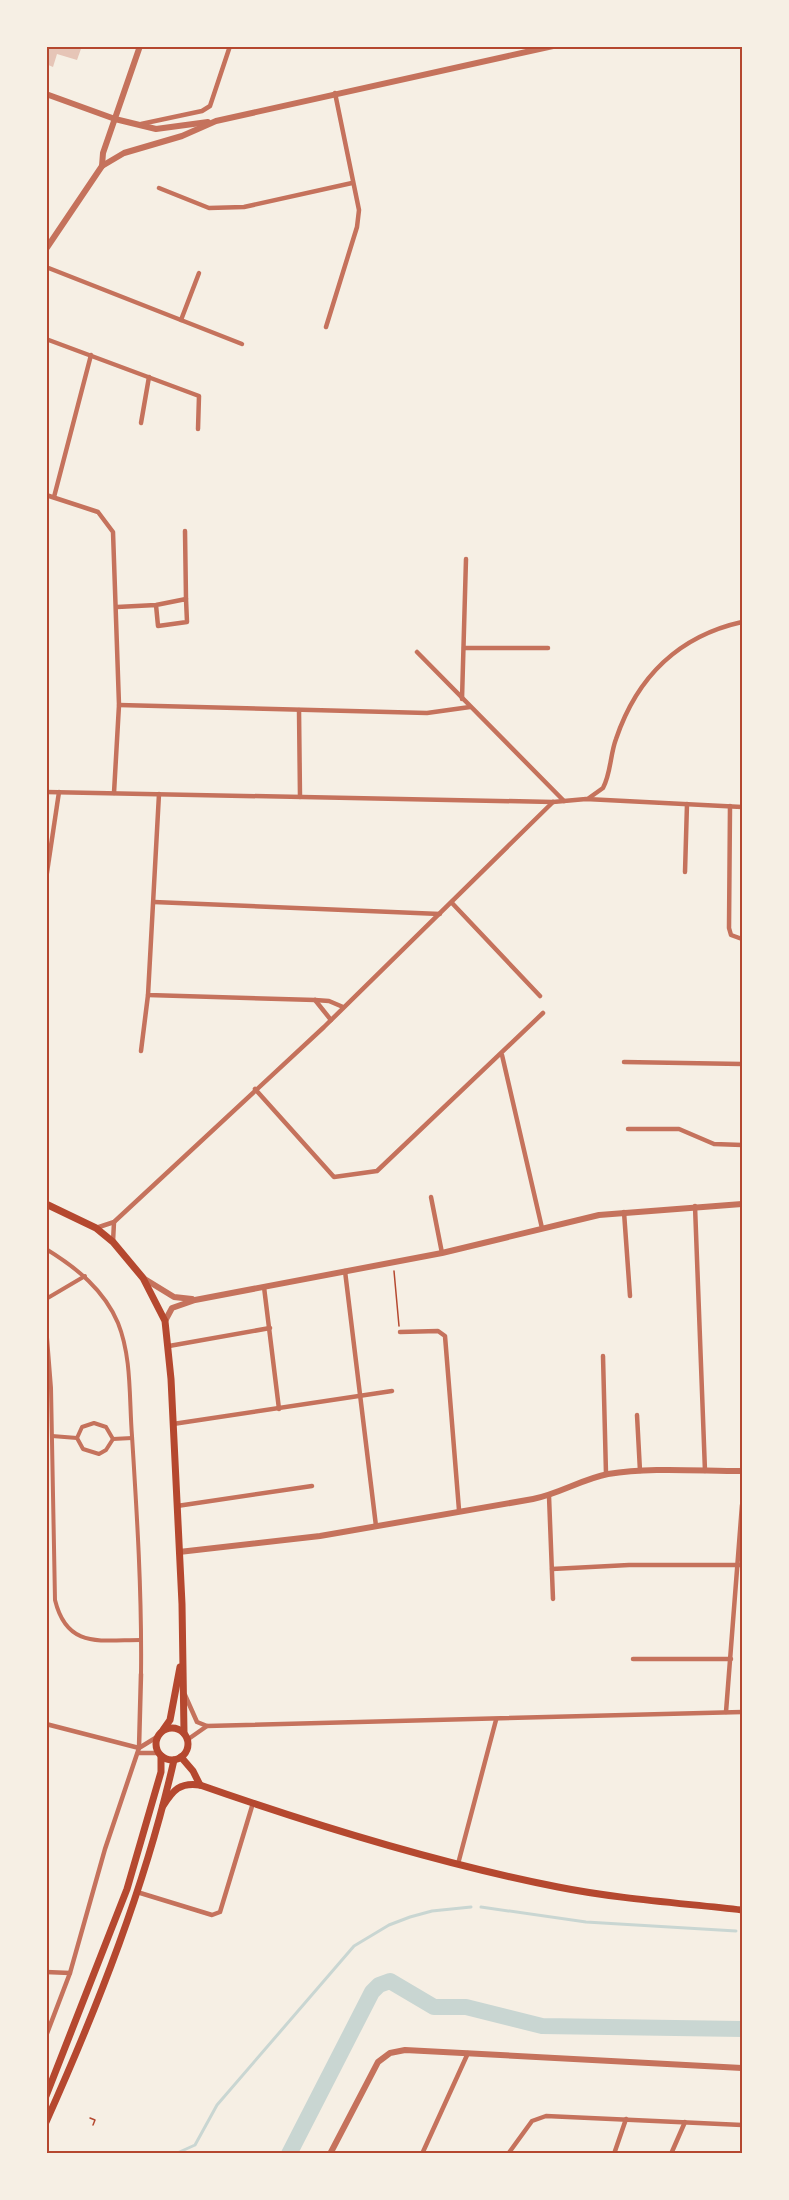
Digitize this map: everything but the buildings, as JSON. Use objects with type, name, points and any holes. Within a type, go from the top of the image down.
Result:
[{"type":"main road","points":[[46,1204],[96,1228],[113,1242],[143,1278],[165,1321],[169,1346],[187,1750],[177,1758],[137,1893],[46,2122]]},
{"type":"main road","points":[[46,2096],[127,1889],[161,1772],[157,1737],[170,1720],[182,1655]]},
{"type":"main road","points":[[163,1730],[176,1728],[186,1737]]},
{"type":"main road","points":[[160,1754],[177,1758],[193,1771],[200,1785]]},
{"type":"main road","points":[[164,1806],[172,1792],[189,1783],[318,1826],[458,1864],[560,1887],[742,1910]]},
{"type":"street","points":[[102,166],[103,153],[140,46]]},
{"type":"street","points":[[137,126],[153,120],[202,111],[210,106],[230,46]]},
{"type":"street","points":[[46,94],[115,119],[156,129],[216,121],[553,46]]},
{"type":"street","points":[[326,327],[357,226],[359,210],[335,93]]},
{"type":"street","points":[[46,249],[102,166],[124,153],[182,136],[216,121]]},
{"type":"street","points":[[159,188],[209,208],[244,207],[352,183]]},
{"type":"street","points":[[46,267],[242,344]]},
{"type":"street","points":[[181,320],[199,273]]},
{"type":"street","points":[[46,339],[200,396],[198,429]]},
{"type":"street","points":[[54,497],[91,356]]},
{"type":"street","points":[[141,423],[149,377]]},
{"type":"street","points":[[46,495],[88,507],[107,520],[113,532],[119,705],[114,793]]},
{"type":"street","points":[[156,605],[158,626],[187,622],[185,531]]},
{"type":"street","points":[[462,699],[466,559]]},
{"type":"street","points":[[117,607],[156,605],[186,599]]},
{"type":"street","points":[[586,799],[603,788],[608,780],[615,740],[630,706],[652,675],[674,651],[692,639],[714,628],[742,622]]},
{"type":"street","points":[[464,648],[548,648]]},
{"type":"street","points":[[417,652],[564,801]]},
{"type":"street","points":[[119,705],[427,713],[470,707]]},
{"type":"street","points":[[299,710],[300,796]]},
{"type":"street","points":[[46,792],[553,802],[586,799],[742,807]]},
{"type":"street","points":[[46,879],[59,792]]},
{"type":"street","points":[[141,1051],[148,995],[159,794]]},
{"type":"street","points":[[96,1228],[114,1222],[331,1020],[553,802]]},
{"type":"street","points":[[685,872],[687,804]]},
{"type":"street","points":[[730,806],[729,928],[731,935],[742,939]]},
{"type":"street","points":[[154,903],[440,914]]},
{"type":"street","points":[[452,903],[540,996]]},
{"type":"street","points":[[148,995],[315,1000],[329,1001],[343,1007]]},
{"type":"street","points":[[315,1000],[331,1020]]},
{"type":"street","points":[[255,1089],[334,1177],[377,1171],[502,1055],[543,1013]]},
{"type":"street","points":[[502,1055],[542,1228]]},
{"type":"street","points":[[624,1062],[742,1064]]},
{"type":"street","points":[[628,1129],[679,1129],[714,1144],[742,1145]]},
{"type":"street","points":[[431,1197],[442,1254]]},
{"type":"street","points":[[165,1321],[172,1308],[195,1300],[393,1261],[442,1254],[542,1228],[624,1212],[742,1204]]},
{"type":"street","points":[[695,1206],[705,1471]]},
{"type":"street","points":[[624,1212],[630,1296]]},
{"type":"street","points":[[113,1242],[114,1222]]},
{"type":"street","points":[[46,1249],[85,1276],[108,1304],[124,1342],[132,1438],[141,1640],[138,1751],[105,1849],[70,1974],[46,2036]]},
{"type":"street","points":[[345,1271],[376,1526]]},
{"type":"street","points":[[46,1299],[85,1276]]},
{"type":"street","points":[[143,1278],[174,1297],[195,1300]]},
{"type":"street","points":[[264,1287],[279,1409]]},
{"type":"street","points":[[46,1325],[52,1436],[55,1600],[58,1611],[68,1631],[91,1641],[141,1640]]},
{"type":"street","points":[[169,1346],[270,1328]]},
{"type":"street","points":[[400,1332],[438,1331],[445,1336],[459,1510]]},
{"type":"street","points":[[603,1356],[606,1474]]},
{"type":"street","points":[[173,1424],[392,1391]]},
{"type":"street","points":[[637,1415],[640,1471]]},
{"type":"street","points":[[94,1423],[106,1427],[113,1439],[106,1450],[99,1454],[82,1449],[77,1438],[82,1427],[94,1423]]},
{"type":"street","points":[[52,1436],[77,1438]]},
{"type":"street","points":[[113,1439],[132,1438]]},
{"type":"street","points":[[179,1552],[320,1536],[549,1496],[606,1474],[640,1471],[742,1471]]},
{"type":"street","points":[[177,1506],[312,1486]]},
{"type":"street","points":[[549,1496],[553,1599]]},
{"type":"street","points":[[726,1712],[740,1565],[742,1505]]},
{"type":"street","points":[[552,1569],[740,1565]]},
{"type":"street","points":[[633,1659],[731,1659]]},
{"type":"street","points":[[184,1692],[197,1722],[207,1726],[742,1712]]},
{"type":"street","points":[[458,1864],[496,1720]]},
{"type":"street","points":[[46,1724],[138,1751],[160,1754]]},
{"type":"street","points":[[186,1737],[207,1726]]},
{"type":"street","points":[[138,1751],[157,1737]]},
{"type":"street","points":[[137,1893],[212,1915],[220,1912],[253,1803]]},
{"type":"street","points":[[46,1972],[70,1974]]},
{"type":"street","points":[[330,2154],[369,2076],[384,2057],[405,2050],[742,2068]]},
{"type":"street","points":[[422,2154],[468,2053]]},
{"type":"street","points":[[507,2154],[532,2121],[546,2116],[742,2126]]},
{"type":"street","points":[[614,2154],[626,2120]]},
{"type":"street","points":[[671,2154],[685,2122]]},
{"type":"path","points":[[393,1261],[400,1332]]},
{"type":"path","points":[[90,2118],[95,2121],[93,2125]]},
{"type":"waterway","points":[[175,2154],[195,2145],[217,2105],[354,1946],[389,1925],[410,1917],[432,1911],[471,1907]]},
{"type":"waterway","points":[[481,1907],[586,1922],[736,1931]]},
{"type":"waterway","points":[[289,2154],[372,1992],[379,1985],[390,1981],[434,2007],[466,2007],[542,2026],[742,2029]]}]
